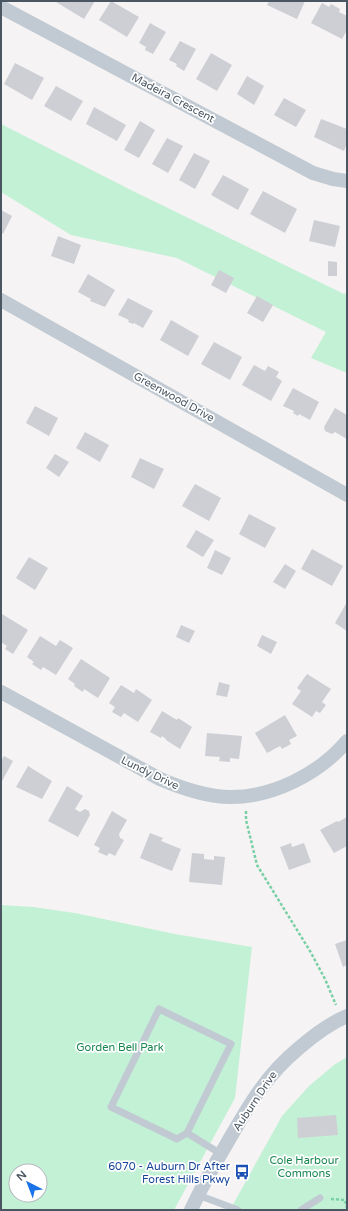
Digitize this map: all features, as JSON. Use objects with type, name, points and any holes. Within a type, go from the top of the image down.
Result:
[{"type":"street","name":"Madeira Crescent","points":[[1,7],[313,173],[333,179],[347,181]]},
{"type":"street","name":"Greenwood Drive","points":[[1,300],[347,495]]},
{"type":"street","name":"Lundy Drive","points":[[1,692],[160,779],[184,788],[227,797],[248,796],[274,789],[297,780],[319,767],[339,751],[347,741]]},
{"type":"street","name":"Auburn Drive","points":[[191,1210],[247,1108],[264,1083],[277,1068],[312,1036],[344,1017]]},
{"type":"lane","points":[[158,1009],[231,1044],[187,1133],[177,1139],[111,1107],[158,1009]]},
{"type":"lane","points":[[187,1133],[221,1154]]},
{"type":"lane","points":[[198,1195],[238,1210]]},
{"type":"lane","points":[[301,1210],[320,1198]]},
{"type":"path","points":[[248,796],[246,820],[257,865],[310,951],[344,1017]]},
{"type":"path","points":[[320,1198],[345,1200],[347,1208]]},
{"type":"green space","points":[[1,124],[133,191],[344,294],[347,293],[347,373],[311,358],[326,332],[177,258],[71,235],[1,192]]},
{"type":"green space","name":"Gorden Bell Park","points":[[1,905],[33,907],[75,913],[175,934],[252,947],[235,1098],[174,1210],[1,1210]]},
{"type":"green space","name":"Cole Harbour Commons","points":[[347,1057],[347,1210],[230,1210],[282,1116],[309,1086],[334,1065]]},
{"type":"building","points":[[56,1],[95,1],[84,19]]},
{"type":"building","points":[[111,1],[139,17],[127,37],[99,20]]},
{"type":"building","points":[[269,1],[305,1],[297,19],[267,5]]},
{"type":"building","points":[[322,3],[329,7],[331,4],[340,9],[339,12],[347,16],[347,30],[342,39],[311,23]]},
{"type":"building","points":[[150,23],[166,32],[153,54],[145,50],[146,47],[139,43]]},
{"type":"building","points":[[180,41],[196,49],[184,71],[176,66],[177,64],[169,60]]},
{"type":"building","points":[[211,53],[232,65],[217,91],[196,79]]},
{"type":"building","points":[[15,63],[44,78],[32,100],[4,84]]},
{"type":"building","points":[[247,76],[264,86],[254,105],[237,94]]},
{"type":"building","points":[[56,86],[83,101],[71,121],[44,106]]},
{"type":"building","points":[[284,98],[306,110],[296,127],[274,115]]},
{"type":"building","points":[[94,107],[126,125],[117,141],[86,124]]},
{"type":"building","points":[[321,119],[347,129],[347,143],[344,151],[314,137]]},
{"type":"building","points":[[140,121],[155,130],[139,158],[124,150]]},
{"type":"building","points":[[167,138],[183,146],[168,173],[152,164]]},
{"type":"building","points":[[194,153],[210,161],[195,189],[179,180]]},
{"type":"building","points":[[223,175],[249,189],[238,210],[211,195]]},
{"type":"building","points":[[263,191],[297,209],[285,233],[250,214]]},
{"type":"building","points":[[1,210],[12,216],[3,234],[1,233]]},
{"type":"building","points":[[314,220],[340,226],[335,247],[309,241]]},
{"type":"building","points":[[58,236],[81,245],[74,264],[51,256]]},
{"type":"building","points":[[328,261],[337,262],[337,276],[328,276]]},
{"type":"building","points":[[219,270],[234,278],[226,293],[211,285]]},
{"type":"building","points":[[88,274],[115,290],[105,307],[90,301],[91,299],[78,292]]},
{"type":"building","points":[[257,296],[273,305],[263,322],[247,313]]},
{"type":"building","points":[[128,298],[153,311],[143,328],[134,323],[128,322],[129,320],[118,315]]},
{"type":"building","points":[[171,320],[199,336],[188,356],[160,340]]},
{"type":"building","points":[[214,342],[242,357],[230,380],[201,364]]},
{"type":"building","points":[[254,365],[265,371],[268,366],[279,372],[276,377],[282,381],[271,401],[242,385]]},
{"type":"building","points":[[293,388],[319,402],[310,420],[299,414],[298,416],[293,413],[294,411],[283,406]]},
{"type":"building","points":[[35,406],[58,418],[49,436],[26,423]]},
{"type":"building","points":[[335,408],[347,415],[347,439],[335,432],[332,434],[325,431],[324,427]]},
{"type":"building","points":[[85,432],[109,445],[100,462],[76,448]]},
{"type":"building","points":[[55,454],[69,462],[59,477],[46,468]]},
{"type":"building","points":[[140,458],[164,469],[154,489],[131,477]]},
{"type":"building","points":[[195,484],[221,498],[209,521],[182,506]]},
{"type":"building","points":[[249,514],[276,528],[265,548],[239,534]]},
{"type":"building","points":[[196,530],[214,540],[203,557],[186,547]]},
{"type":"building","points":[[312,549],[343,566],[332,586],[301,569]]},
{"type":"building","points":[[215,550],[231,558],[222,575],[207,568]]},
{"type":"building","points":[[29,557],[48,568],[35,590],[16,578]]},
{"type":"building","points":[[285,564],[296,571],[285,589],[273,582]]},
{"type":"building","points":[[347,602],[347,631],[335,623]]},
{"type":"building","points":[[1,614],[28,630],[13,654],[5,649],[7,646],[1,642]]},
{"type":"building","points":[[181,625],[195,631],[189,643],[176,637]]},
{"type":"building","points":[[262,635],[277,642],[271,654],[257,646]]},
{"type":"building","points":[[40,636],[56,646],[60,640],[73,648],[56,675],[43,667],[41,670],[32,664],[34,662],[27,657]]},
{"type":"building","points":[[81,659],[110,678],[98,698],[84,689],[83,692],[74,686],[75,684],[68,679]]},
{"type":"building","points":[[307,674],[331,689],[322,702],[326,705],[320,713],[316,711],[312,717],[292,704],[301,691],[297,688]]},
{"type":"building","points":[[219,682],[230,685],[227,697],[216,695]]},
{"type":"building","points":[[121,685],[134,693],[136,689],[152,700],[138,722],[124,713],[121,717],[112,712],[115,707],[109,703]]},
{"type":"building","points":[[162,711],[177,720],[178,718],[192,727],[180,749],[162,736],[161,738],[150,732]]},
{"type":"building","points":[[285,715],[297,736],[289,740],[291,744],[282,749],[280,746],[267,753],[255,733]]},
{"type":"building","points":[[207,733],[242,736],[239,759],[230,758],[230,762],[219,761],[220,757],[205,756]]},
{"type":"building","points":[[4,756],[13,761],[1,783],[1,758],[2,759]]},
{"type":"building","points":[[28,766],[52,781],[42,799],[16,787]]},
{"type":"building","points":[[67,786],[83,796],[75,809],[80,812],[85,809],[89,811],[90,815],[78,837],[48,821]]},
{"type":"building","points":[[112,811],[127,820],[119,834],[120,838],[124,840],[115,856],[109,853],[107,856],[98,852],[100,848],[94,845]]},
{"type":"building","points":[[347,817],[347,846],[334,853],[320,830]]},
{"type":"building","points":[[150,833],[163,838],[161,841],[181,849],[172,871],[140,858]]},
{"type":"building","points":[[291,843],[292,847],[304,843],[311,862],[289,870],[280,847]]},
{"type":"building","points":[[192,853],[204,854],[204,859],[214,860],[214,856],[225,857],[222,885],[189,882]]},
{"type":"building","points":[[347,940],[347,965],[343,967],[335,944]]},
{"type":"building","points":[[336,1115],[338,1135],[298,1138],[297,1118]]},
{"type":"place","name":"6070 - Auburn Dr After Forest Hills Pkwy","points":[[242,1172]]}]
